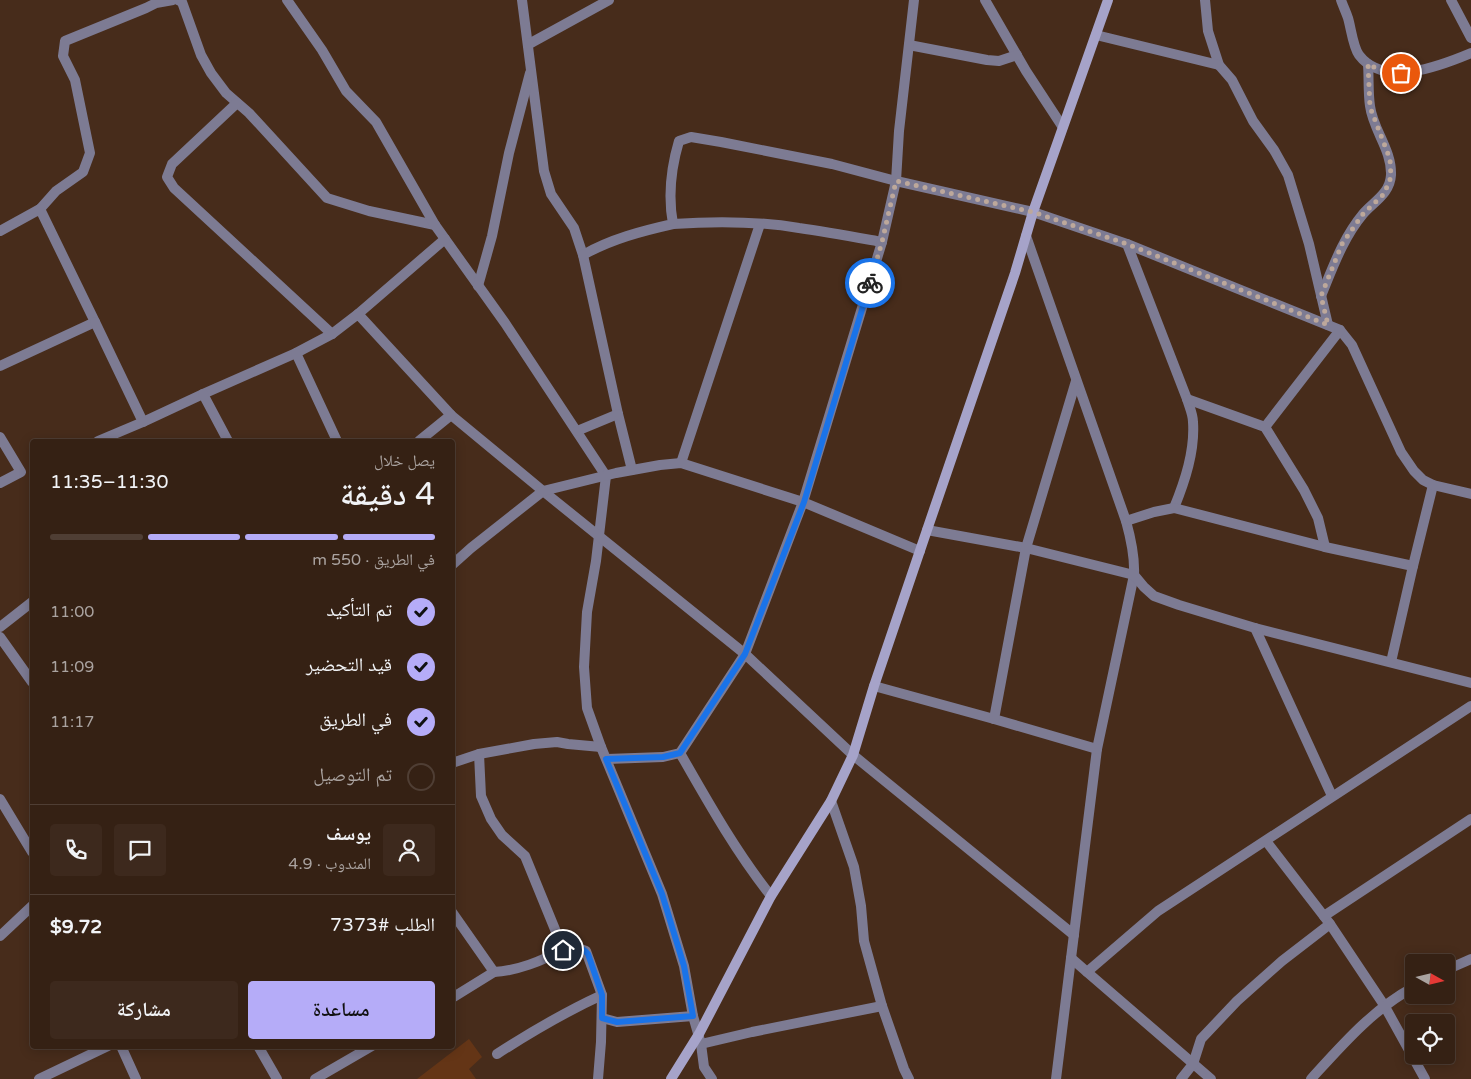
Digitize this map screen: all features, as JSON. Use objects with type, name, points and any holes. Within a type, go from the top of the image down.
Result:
[{"type":"street","points":[[0,231],[40,208],[56,190],[83,172],[90,153],[75,80],[63,56],[65,41],[156,3],[173,0]]},
{"type":"street","points":[[178,0],[182,2],[201,55],[211,73],[226,93],[249,113],[327,198],[369,211],[435,224]]},
{"type":"street","points":[[287,0],[322,50],[346,91],[376,122],[444,239],[505,324],[606,476],[596,561],[587,612],[584,667],[587,708],[662,894],[684,966],[693,1016],[700,1039],[704,1067],[712,1079]]},
{"type":"street","points":[[522,0],[544,171],[551,194],[574,228],[583,255],[632,470]]},
{"type":"street","points":[[529,44],[609,0]]},
{"type":"street","points":[[606,759],[663,757],[680,753],[745,654],[804,502],[882,242],[896,181],[899,131],[914,0]]},
{"type":"street","points":[[986,0],[1016,55],[1062,126]]},
{"type":"street","points":[[671,1079],[700,1039],[772,896],[831,801],[854,755],[874,686],[1015,273],[1033,212],[1108,0]]},
{"type":"street","points":[[1206,0],[1208,31],[1219,65],[1232,80],[1253,121],[1274,150],[1288,175],[1309,244],[1328,325]]},
{"type":"street","points":[[1341,0],[1358,54],[1368,64],[1380,70],[1401,73],[1428,68],[1471,53]]},
{"type":"street","points":[[1451,0],[1471,38]]},
{"type":"street","points":[[1096,35],[1219,65]]},
{"type":"street","points":[[909,45],[987,60],[1000,61],[1016,55]]},
{"type":"street","points":[[1321,296],[1342,244],[1363,214],[1384,194],[1391,177],[1390,159],[1370,107],[1368,64]]},
{"type":"street","points":[[478,286],[492,236],[509,153],[532,68]]},
{"type":"street","points":[[237,103],[172,164],[167,177],[174,188],[332,334]]},
{"type":"street","points":[[673,224],[670,208],[673,166],[679,141],[691,138],[721,142],[832,164],[896,181],[1033,212],[1127,244],[1340,330],[1352,345],[1401,452],[1414,471],[1423,480],[1434,485],[1471,494]]},
{"type":"street","points":[[40,208],[143,422]]},
{"type":"street","points":[[583,255],[610,241],[673,224],[720,222],[798,227],[882,242]]},
{"type":"street","points":[[681,463],[760,224]]},
{"type":"street","points":[[1026,236],[1126,521],[1132,544],[1134,563],[1134,575],[1098,749],[1056,1079]]},
{"type":"street","points":[[103,439],[296,353],[332,334],[358,314],[444,239]]},
{"type":"street","points":[[1127,244],[1187,399],[1193,420],[1192,443],[1184,482],[1174,508]]},
{"type":"street","points":[[358,314],[451,415],[745,654],[854,755],[1074,935]]},
{"type":"street","points":[[0,366],[95,322]]},
{"type":"street","points":[[1265,427],[1340,330]]},
{"type":"street","points":[[296,353],[336,439]]},
{"type":"street","points":[[994,719],[1026,548],[1076,381]]},
{"type":"street","points":[[202,394],[227,439]]},
{"type":"street","points":[[1187,399],[1265,427],[1304,490],[1318,518],[1325,547]]},
{"type":"street","points":[[577,431],[618,414]]},
{"type":"street","points":[[422,439],[451,415]]},
{"type":"street","points":[[0,437],[21,472]]},
{"type":"street","points":[[455,562],[543,491],[632,470],[681,463],[804,502],[920,551]]},
{"type":"street","points":[[0,483],[30,469]]},
{"type":"street","points":[[1391,662],[1434,485]]},
{"type":"street","points":[[1126,521],[1174,508],[1325,547],[1414,566]]},
{"type":"street","points":[[927,530],[1026,548],[1134,575],[1154,596],[1255,628],[1471,683]]},
{"type":"street","points":[[0,627],[30,604]]},
{"type":"street","points":[[1255,628],[1332,796]]},
{"type":"street","points":[[0,637],[30,679]]},
{"type":"street","points":[[874,686],[1098,749]]},
{"type":"street","points":[[1087,972],[1158,911],[1471,706]]},
{"type":"street","points":[[455,762],[480,754],[534,744],[557,742],[602,747]]},
{"type":"street","points":[[680,753],[715,814],[751,870],[772,896]]},
{"type":"street","points":[[480,754],[480,796],[491,819],[502,835],[525,856],[563,950]]},
{"type":"street","points":[[0,798],[30,849]]},
{"type":"street","points":[[831,801],[854,867],[861,906],[864,941],[882,1006],[909,1079]]},
{"type":"street","points":[[1180,1079],[1193,1064],[1201,1039],[1237,1001],[1327,920],[1471,819]]},
{"type":"street","points":[[1266,841],[1327,920],[1384,1005],[1425,1079]]},
{"type":"street","points":[[2,930],[30,908]]},
{"type":"street","points":[[455,916],[494,972]]},
{"type":"street","points":[[455,996],[494,972],[504,972],[575,947],[586,951],[602,995],[598,1079]]},
{"type":"street","points":[[1071,958],[1211,1079]]},
{"type":"street","points":[[1455,966],[1471,959]]},
{"type":"street","points":[[1311,1079],[1342,1045],[1384,1005],[1405,992]]},
{"type":"street","points":[[497,1054],[540,1026],[602,995]]},
{"type":"street","points":[[700,1039],[752,1032],[882,1006]]},
{"type":"street","points":[[602,1018],[617,1022],[693,1016]]},
{"type":"street","points":[[39,1079],[102,1049]]},
{"type":"street","points":[[121,1049],[136,1079]]},
{"type":"street","points":[[260,1049],[277,1079]]},
{"type":"street","points":[[315,1079],[367,1049]]},
{"type":"shaded area","points":[[469,1039],[482,1057],[469,1069],[476,1079],[417,1079]]},
{"type":"way so far","points":[[870,283],[882,242],[896,181],[1033,212],[1127,244],[1328,325],[1321,296],[1342,244],[1363,214],[1384,194],[1391,177],[1390,159],[1370,107],[1368,64],[1380,70],[1401,73]]},
{"type":"route","points":[[563,950],[575,947],[583,949],[588,954],[602,995],[602,1018],[617,1022],[693,1016],[684,966],[662,894],[606,759],[663,757],[680,753],[745,654],[804,502],[870,283]]}]
